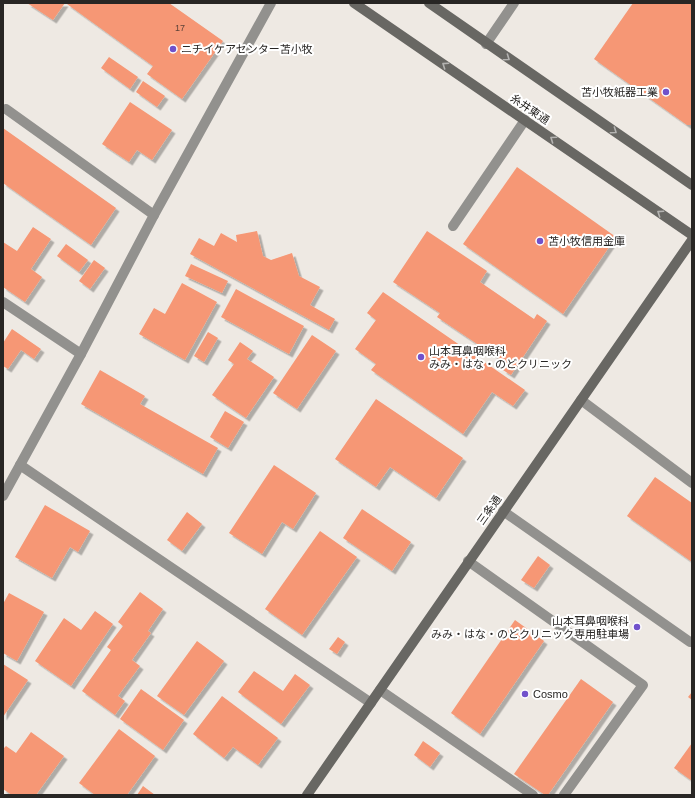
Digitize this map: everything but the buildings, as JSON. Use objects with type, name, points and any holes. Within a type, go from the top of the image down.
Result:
[{"type":"street","points":[[3,496],[81,354],[154,215],[271,3]]},
{"type":"street","name":"糸井東通","points":[[354,3],[692,235]]},
{"type":"street","points":[[429,3],[486,44],[692,185]]},
{"type":"street","points":[[486,44],[514,3]]},
{"type":"street","points":[[6,109],[154,215]]},
{"type":"street","points":[[454,226],[525,120]]},
{"type":"street","name":"三条通","points":[[307,795],[502,511],[692,240]]},
{"type":"street","points":[[3,302],[81,354]]},
{"type":"street","points":[[580,400],[692,482]]},
{"type":"street","points":[[20,465],[371,703]]},
{"type":"street","points":[[502,511],[690,642]]},
{"type":"street","points":[[468,562],[643,685],[564,795]]},
{"type":"street","points":[[380,690],[533,795]]},
{"type":"place","name":"ニチイケアセンター苫小牧","points":[[173,49]]},
{"type":"place","name":"苫小牧紙器工業","points":[[666,92]]},
{"type":"place","name":"苫小牧信用金庫","points":[[540,241]]},
{"type":"place","name":"山本耳鼻咽喉科 みみ・はな・のどクリニック","points":[[421,357]]},
{"type":"place","name":"山本耳鼻咽喉科 みみ・はな・のどクリニック専用駐車場","points":[[637,627]]},
{"type":"place","name":"Cosmo","points":[[525,694]]}]
